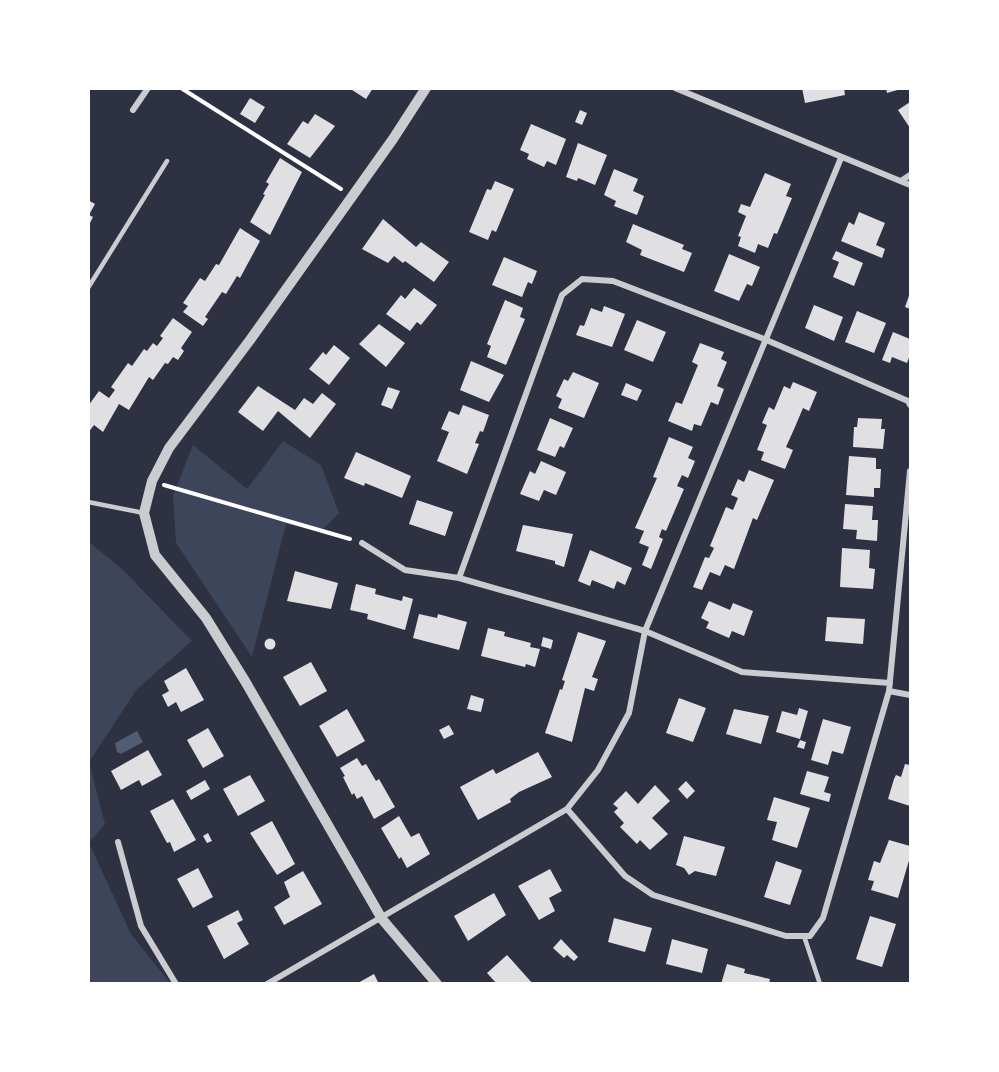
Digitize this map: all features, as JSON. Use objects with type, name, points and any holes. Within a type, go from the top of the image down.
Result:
[{"type":"street","points":[[133,110],[148,88]]},
{"type":"street","points":[[426,88],[250,340],[169,448],[152,481],[144,513],[155,555],[206,618],[245,681],[382,919],[437,984]]},
{"type":"street","points":[[675,88],[910,185]]},
{"type":"street","points":[[267,984],[567,809],[598,770],[629,713],[645,631],[764,339],[841,158]]},
{"type":"street","points":[[901,181],[910,175]]},
{"type":"street","points":[[459,578],[562,295],[582,279],[614,281],[764,339],[910,402]]},
{"type":"street","points":[[567,809],[625,876],[653,895],[786,936],[810,936],[823,918],[889,691],[910,471]]},
{"type":"street","points":[[362,543],[405,570],[459,578],[645,631],[742,672],[890,682]]},
{"type":"street","points":[[889,691],[910,695]]},
{"type":"street","points":[[118,842],[141,926],[176,984]]},
{"type":"lane","points":[[88,288],[167,161]]},
{"type":"lane","points":[[88,502],[144,513]]},
{"type":"lane","points":[[804,936],[820,984]]},
{"type":"path","points":[[181,88],[352,195]]},
{"type":"path","points":[[152,481],[362,543]]},
{"type":"shaded area","points":[[283,441],[321,465],[339,513],[321,532],[286,524],[252,657],[176,543],[173,496],[193,445],[247,489]]},
{"type":"shaded area","points":[[89,542],[123,570],[192,641],[137,689],[89,762]]},
{"type":"shaded area","points":[[137,731],[143,742],[121,754],[117,752],[115,743]]},
{"type":"shaded area","points":[[89,762],[105,824],[89,843]]},
{"type":"shaded area","points":[[89,843],[131,934],[170,983],[89,983]]},
{"type":"building","points":[[349,88],[373,88],[366,99]]},
{"type":"building","points":[[802,88],[844,88],[845,95],[805,103]]},
{"type":"building","points":[[886,88],[901,88],[901,89],[887,93]]},
{"type":"building","points":[[250,98],[265,107],[255,123],[240,114]]},
{"type":"building","points":[[910,102],[910,128],[898,110]]},
{"type":"building","points":[[580,110],[587,113],[582,125],[575,122]]},
{"type":"building","points":[[315,114],[335,126],[310,158],[287,144],[303,121],[308,124]]},
{"type":"building","points":[[531,124],[566,139],[556,165],[547,161],[544,167],[527,159],[529,154],[520,150]]},
{"type":"building","points":[[578,143],[607,155],[595,185],[578,178],[577,181],[566,177]]},
{"type":"building","points":[[280,158],[302,172],[270,235],[250,222],[265,195],[263,194],[269,184],[266,182]]},
{"type":"building","points":[[614,169],[638,179],[633,191],[644,196],[637,215],[614,206],[616,201],[604,195]]},
{"type":"building","points":[[765,173],[791,184],[786,196],[792,198],[777,234],[774,233],[768,248],[758,244],[755,253],[738,246],[741,237],[738,236],[746,216],[738,212],[741,204],[750,207]]},
{"type":"building","points":[[495,181],[514,189],[496,232],[492,230],[488,240],[469,232],[487,189],[491,190]]},
{"type":"building","points":[[88,200],[95,204],[89,215],[93,217],[88,227]]},
{"type":"building","points":[[859,212],[885,223],[876,245],[885,249],[882,258],[841,241],[849,222],[854,225]]},
{"type":"building","points":[[383,219],[416,247],[421,242],[449,262],[434,282],[405,261],[403,263],[394,256],[388,263],[362,249]]},
{"type":"building","points":[[633,224],[684,245],[682,249],[692,253],[684,272],[640,255],[642,250],[626,242]]},
{"type":"building","points":[[240,228],[260,241],[240,278],[237,276],[226,294],[222,292],[205,317],[208,319],[203,326],[183,312],[188,306],[183,303],[200,278],[205,281],[216,264],[219,265]]},
{"type":"building","points":[[836,251],[863,263],[854,286],[833,277],[839,262],[832,259]]},
{"type":"building","points":[[729,254],[760,267],[752,286],[747,284],[739,301],[714,291]]},
{"type":"building","points":[[504,257],[537,271],[532,284],[528,282],[522,297],[492,285]]},
{"type":"building","points":[[414,288],[437,305],[421,325],[417,322],[410,331],[386,314],[401,295],[405,299]]},
{"type":"building","points":[[910,293],[910,309],[905,307]]},
{"type":"building","points":[[505,300],[523,308],[520,317],[525,319],[506,365],[487,357],[491,346],[487,344]]},
{"type":"building","points":[[814,305],[843,317],[834,341],[805,328]]},
{"type":"building","points":[[604,306],[625,314],[612,347],[576,335],[580,325],[584,326],[591,308],[602,312]]},
{"type":"building","points":[[857,311],[886,323],[874,353],[845,342]]},
{"type":"building","points":[[173,318],[192,332],[181,348],[184,351],[178,360],[173,357],[168,364],[165,363],[153,380],[149,377],[129,410],[119,404],[103,432],[94,425],[88,433],[88,406],[99,391],[109,398],[115,390],[111,387],[128,363],[132,366],[144,349],[147,351],[153,343],[157,346],[163,338],[160,336]]},
{"type":"building","points":[[637,320],[666,332],[653,362],[624,350]]},
{"type":"building","points":[[379,324],[405,343],[386,367],[359,344]]},
{"type":"building","points":[[893,332],[910,339],[910,355],[907,363],[892,357],[890,363],[882,360]]},
{"type":"building","points":[[700,343],[724,352],[721,359],[727,362],[717,386],[724,389],[718,405],[711,402],[701,426],[694,424],[692,431],[668,421],[676,402],[682,404],[698,365],[692,362]]},
{"type":"building","points":[[334,345],[350,358],[329,385],[309,369],[323,352],[326,355]]},
{"type":"building","points":[[471,361],[504,375],[489,402],[460,390]]},
{"type":"building","points":[[573,372],[599,383],[584,418],[558,408],[562,399],[556,396],[564,379],[568,381]]},
{"type":"building","points":[[793,382],[817,392],[809,411],[803,408],[786,447],[793,450],[785,469],[761,460],[764,452],[757,450],[767,425],[762,423],[769,407],[774,410],[784,386],[790,389]]},
{"type":"building","points":[[626,383],[642,390],[637,401],[621,395]]},
{"type":"building","points":[[258,386],[295,410],[304,398],[313,404],[322,393],[336,404],[310,438],[278,411],[263,431],[238,412]]},
{"type":"building","points":[[388,387],[400,391],[392,409],[381,405]]},
{"type":"building","points":[[463,405],[489,415],[483,432],[480,431],[475,443],[479,444],[467,474],[437,461],[449,432],[441,429],[449,411],[459,415]]},
{"type":"building","points":[[550,418],[573,428],[564,448],[560,446],[555,457],[537,450]]},
{"type":"building","points":[[858,418],[882,419],[881,429],[885,429],[883,449],[853,447],[854,427],[857,427]]},
{"type":"building","points":[[669,437],[693,447],[688,458],[695,461],[688,478],[682,475],[677,486],[684,489],[666,531],[662,529],[659,537],[663,539],[651,569],[642,565],[649,547],[639,543],[644,531],[635,528],[657,478],[653,477]]},
{"type":"building","points":[[356,452],[411,476],[402,498],[365,483],[364,486],[344,478]]},
{"type":"building","points":[[849,456],[876,458],[876,469],[881,469],[880,488],[874,488],[874,497],[846,495]]},
{"type":"building","points":[[541,461],[566,472],[556,495],[544,490],[539,501],[520,494],[530,471],[535,474]]},
{"type":"building","points":[[749,470],[774,480],[757,520],[753,518],[734,569],[725,565],[720,576],[710,572],[702,590],[693,587],[705,557],[709,558],[714,548],[710,546],[726,507],[733,510],[738,498],[731,495],[738,479],[744,482]]},
{"type":"building","points":[[417,500],[453,512],[445,536],[409,524]]},
{"type":"building","points":[[845,504],[873,506],[872,520],[878,520],[877,541],[856,539],[857,530],[843,529]]},
{"type":"building","points":[[523,525],[573,534],[564,567],[555,564],[555,561],[516,551]]},
{"type":"building","points":[[842,548],[870,550],[869,568],[875,569],[873,589],[840,587]]},
{"type":"building","points":[[590,550],[632,568],[625,585],[617,581],[614,589],[592,580],[590,586],[578,581]]},
{"type":"building","points":[[295,571],[338,583],[331,609],[287,601]]},
{"type":"building","points":[[356,584],[376,589],[375,594],[402,601],[403,596],[413,599],[405,630],[367,619],[368,614],[350,610]]},
{"type":"building","points":[[709,601],[730,610],[733,603],[753,611],[744,636],[732,631],[729,638],[706,628],[709,622],[701,618]]},
{"type":"building","points":[[419,614],[437,618],[438,614],[467,622],[459,650],[413,638]]},
{"type":"building","points":[[827,617],[865,619],[863,644],[825,641]]},
{"type":"building","points":[[488,628],[505,632],[504,636],[531,643],[530,647],[540,649],[535,667],[526,664],[525,667],[481,656]]},
{"type":"building","points":[[578,632],[606,641],[592,677],[598,679],[594,691],[585,688],[572,742],[545,733],[565,681],[562,680]]},
{"type":"building","points":[[543,637],[553,640],[551,649],[541,646]]},
{"type":"building","points":[[270,638],[276,644],[270,650],[264,644]]},
{"type":"building","points":[[311,662],[327,691],[300,706],[283,677]]},
{"type":"building","points":[[186,668],[204,700],[181,712],[176,702],[168,707],[162,695],[169,691],[164,681]]},
{"type":"building","points":[[471,695],[484,699],[481,712],[467,709]]},
{"type":"building","points":[[679,698],[706,708],[693,742],[666,733]]},
{"type":"building","points":[[799,708],[808,711],[800,739],[776,732],[782,711],[797,715]]},
{"type":"building","points":[[347,709],[365,741],[337,757],[319,726]]},
{"type":"building","points":[[734,709],[769,716],[761,744],[726,734]]},
{"type":"building","points":[[823,719],[851,727],[843,754],[832,751],[828,765],[811,760]]},
{"type":"building","points":[[449,725],[454,734],[444,739],[439,730]]},
{"type":"building","points":[[208,728],[224,756],[203,768],[187,740]]},
{"type":"building","points":[[800,740],[806,742],[804,749],[797,747]]},
{"type":"building","points":[[148,750],[162,775],[142,786],[139,780],[121,790],[111,771]]},
{"type":"building","points":[[538,752],[552,777],[519,792],[510,799],[511,802],[478,820],[460,787],[493,769],[496,774]]},
{"type":"building","points":[[357,758],[362,766],[366,764],[376,781],[379,779],[395,807],[374,819],[362,796],[357,799],[354,793],[352,795],[340,768]]},
{"type":"building","points":[[905,764],[910,765],[910,806],[888,799],[894,779],[896,775],[901,777]]},
{"type":"building","points":[[807,771],[829,777],[824,792],[831,794],[829,802],[800,794]]},
{"type":"building","points":[[250,775],[265,801],[238,816],[223,789]]},
{"type":"building","points":[[205,780],[210,789],[191,800],[186,791]]},
{"type":"building","points":[[686,781],[695,791],[687,799],[678,789]]},
{"type":"building","points":[[655,785],[670,801],[652,818],[668,834],[650,850],[640,840],[637,844],[620,827],[624,823],[614,812],[618,808],[613,804],[626,791],[638,804]]},
{"type":"building","points":[[774,797],[810,808],[797,848],[772,840],[777,822],[767,820]]},
{"type":"building","points":[[173,799],[196,840],[174,852],[150,811]]},
{"type":"building","points":[[399,816],[411,837],[419,833],[430,854],[407,868],[401,857],[399,859],[381,828]]},
{"type":"building","points":[[272,821],[295,864],[277,875],[250,833]]},
{"type":"building","points":[[208,833],[212,841],[207,843],[203,836]]},
{"type":"building","points":[[684,836],[725,847],[716,876],[695,871],[689,875],[684,868],[676,865]]},
{"type":"building","points":[[889,840],[910,846],[910,857],[898,898],[871,890],[874,881],[868,880],[874,861],[880,863]]},
{"type":"building","points":[[776,861],[802,870],[790,905],[764,897]]},
{"type":"building","points":[[198,868],[213,897],[193,908],[177,879]]},
{"type":"building","points":[[550,869],[562,891],[549,898],[555,911],[539,920],[518,886]]},
{"type":"building","points":[[303,871],[322,904],[284,925],[274,907],[290,897],[284,882]]},
{"type":"building","points":[[494,893],[506,915],[468,941],[454,916]]},
{"type":"building","points":[[238,910],[243,920],[237,923],[249,944],[224,959],[207,926]]},
{"type":"building","points":[[870,916],[896,924],[882,967],[856,959]]},
{"type":"building","points":[[614,918],[652,928],[645,952],[608,942]]},
{"type":"building","points":[[561,939],[578,957],[574,961],[567,955],[564,958],[553,948]]},
{"type":"building","points":[[672,939],[708,949],[702,973],[666,964]]},
{"type":"building","points":[[507,955],[533,984],[497,984],[487,973]]},
{"type":"building","points":[[727,964],[745,969],[744,973],[770,979],[769,984],[721,984]]},
{"type":"building","points":[[374,974],[379,984],[356,984]]}]
